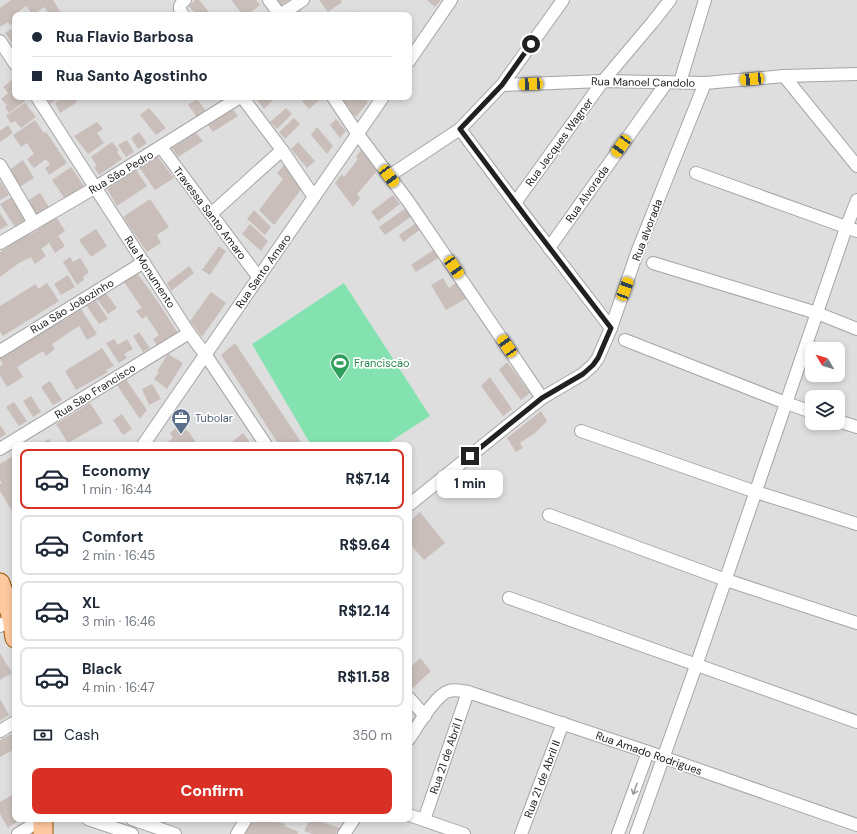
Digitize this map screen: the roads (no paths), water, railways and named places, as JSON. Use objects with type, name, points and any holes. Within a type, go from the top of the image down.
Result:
[{"type":"main road","points":[[0,583],[9,619]]},
{"type":"main road","points":[[42,822],[43,834]]},
{"type":"street","points":[[269,0],[278,12]]},
{"type":"street","points":[[285,12],[303,0]]},
{"type":"street","points":[[412,57],[451,0]]},
{"type":"street","points":[[389,176],[460,129],[502,85],[563,0]]},
{"type":"street","name":"Rua Jacques Wagner","points":[[515,203],[603,81],[670,0]]},
{"type":"street","points":[[680,82],[705,0]]},
{"type":"street","points":[[0,41],[12,59]]},
{"type":"street","name":"Rua Manoel Candolo","points":[[502,85],[603,81],[705,83],[784,76],[857,74]]},
{"type":"street","points":[[784,76],[857,166]]},
{"type":"street","name":"Rua Alvorada","points":[[549,248],[667,82]]},
{"type":"street","name":"Rua alvorada","points":[[412,503],[542,398],[583,374],[598,358],[611,328],[638,250],[705,83]]},
{"type":"street","name":"Rua Monumento","points":[[39,100],[189,333],[205,354],[264,442]]},
{"type":"street","name":"Rua São Pedro","points":[[0,243],[96,187],[236,100]]},
{"type":"street","points":[[243,100],[282,150],[314,197]]},
{"type":"street","points":[[335,100],[357,133],[454,267],[542,398]]},
{"type":"street","name":"Rua Santo Amaro","points":[[145,442],[381,100]]},
{"type":"street","points":[[460,129],[611,328]]},
{"type":"street","name":"Travessa Santo Amaro","points":[[161,147],[259,278]]},
{"type":"street","points":[[211,214],[282,150]]},
{"type":"street","points":[[0,166],[34,223]]},
{"type":"street","points":[[696,173],[852,229]]},
{"type":"street","points":[[636,834],[726,580],[817,313],[852,229],[857,200]]},
{"type":"street","name":"Rua São Joãozinho","points":[[0,350],[144,262]]},
{"type":"street","points":[[653,263],[817,313],[857,329]]},
{"type":"street","name":"Rua São Francisco","points":[[0,449],[189,333]]},
{"type":"street","points":[[625,340],[805,410]]},
{"type":"street","points":[[845,423],[857,427]]},
{"type":"street","points":[[581,431],[756,492],[857,524]]},
{"type":"street","points":[[549,515],[726,580],[857,623]]},
{"type":"street","points":[[509,598],[696,666],[857,722]]},
{"type":"street","name":"Rua Amado Rodrigues","points":[[425,716],[440,695],[448,691],[457,690],[468,692],[648,752],[857,825]]},
{"type":"street","name":"Rua 21 de Abril I","points":[[424,820],[468,692]]},
{"type":"street","points":[[412,701],[425,716],[412,735]]},
{"type":"street","name":"Rua 21 de Abril II","points":[[521,834],[563,723]]},
{"type":"street","points":[[0,731],[12,724]]},
{"type":"street","points":[[618,834],[648,752]]},
{"type":"street","points":[[412,816],[464,834]]},
{"type":"street","points":[[18,834],[37,822]]},
{"type":"street","points":[[97,822],[132,834]]},
{"type":"street","points":[[141,822],[175,834]]},
{"type":"street","points":[[237,834],[244,822]]},
{"type":"street","points":[[344,834],[352,822]]},
{"type":"place","name":"Franciscão","points":[[340,380]]},
{"type":"place","name":"Tubolar","points":[[181,435]]}]
